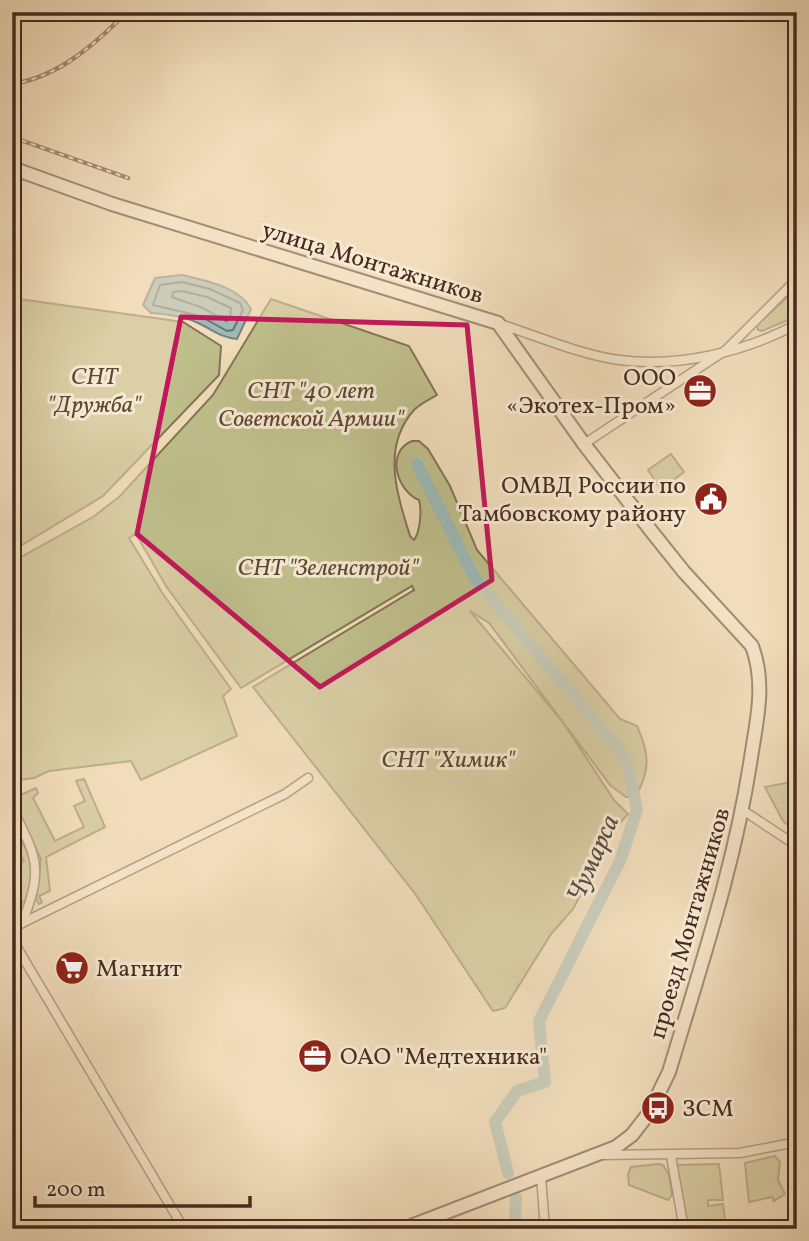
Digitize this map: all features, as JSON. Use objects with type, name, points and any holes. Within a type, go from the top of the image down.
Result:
[{"type":"main road","name":"улица Монтажников","points":[[12,168],[111,204],[498,323]]},
{"type":"main road","name":"проезд Монтажников","points":[[403,1229],[601,1156],[632,1135],[662,1091],[732,864],[744,811],[761,671],[752,646],[684,572],[584,444],[498,323]]},
{"type":"street","name":"улица Монтажников","points":[[726,350],[797,279]]},
{"type":"street","name":"улица Монтажников","points":[[498,323],[621,361],[687,361],[797,324]]},
{"type":"street","points":[[584,444],[726,350]]},
{"type":"street","points":[[12,928],[285,794],[308,778]]},
{"type":"street","points":[[12,808],[37,863],[32,896],[22,923]]},
{"type":"street","points":[[744,811],[797,846]]},
{"type":"street","points":[[12,939],[184,1229]]},
{"type":"street","points":[[601,1156],[760,1152],[797,1142]]},
{"type":"street","points":[[671,1156],[684,1229]]},
{"type":"street","points":[[541,1176],[545,1229]]},
{"type":"highlighted area","points":[[181,317],[467,325],[492,580],[320,687],[137,534]]},
{"type":"green space","points":[[797,288],[797,316],[762,331],[758,330],[757,325]]},
{"type":"green space","name":"СНТ \"Дружба\"","points":[[12,298],[183,322],[221,346],[219,375],[103,496],[12,551]]},
{"type":"green space","points":[[271,299],[409,346],[437,395],[414,410],[398,439],[395,471],[400,504],[410,536],[414,540],[418,532],[420,505],[419,500],[405,489],[400,480],[397,462],[404,446],[412,441],[419,441],[428,449],[450,486],[477,550],[620,719],[637,726],[644,745],[647,761],[641,786],[636,796],[626,797],[610,785],[489,623],[470,611],[562,721],[614,800],[628,814],[598,848],[602,855],[573,909],[551,934],[505,1008],[493,1011],[416,895],[253,687],[414,590],[412,586],[241,688],[166,586],[136,534],[129,538],[163,594],[231,689],[223,696],[237,736],[141,780],[131,761],[49,771],[34,778],[12,781],[12,562],[93,517],[119,497],[213,395]]},
{"type":"green space","points":[[671,454],[684,472],[661,489],[648,470]]},
{"type":"green space","points":[[84,779],[105,827],[46,857],[50,891],[39,896],[42,902],[39,904],[36,899],[41,859],[14,805],[14,798],[36,788],[38,793],[33,798],[55,841],[84,827],[74,806],[85,801],[76,781]]},
{"type":"green space","points":[[797,781],[797,832],[783,821],[765,787]]},
{"type":"green space","points":[[12,822],[33,863],[28,899],[12,908],[12,881],[18,878],[13,867],[24,861],[12,837]]},
{"type":"green space","points":[[775,1156],[780,1162],[778,1180],[785,1194],[774,1201],[772,1197],[749,1202],[745,1163]]},
{"type":"green space","points":[[719,1164],[723,1200],[708,1200],[708,1206],[723,1204],[726,1229],[688,1229],[676,1165]]},
{"type":"green space","points":[[663,1165],[669,1175],[672,1195],[668,1200],[629,1185],[628,1174],[631,1167]]},
{"type":"water","points":[[182,275],[221,286],[245,301],[251,309],[237,339],[188,319],[151,313],[143,305],[155,278]]},
{"type":"waterway","name":"Чумарса","points":[[417,464],[475,579],[627,759],[637,810],[620,861],[539,1021],[545,1082],[517,1091],[495,1122],[508,1173]]},
{"type":"waterway","name":"Чумарса","points":[[516,1198],[515,1222],[519,1229]]},
{"type":"railway","points":[[12,84],[61,67],[89,47],[127,12]]},
{"type":"railway","points":[[12,137],[128,178]]},
{"type":"place","name":"ООО «Экотех-Пром»","points":[[700,391]]},
{"type":"place","name":"ОМВД России по Тамбовскому району","points":[[711,499]]},
{"type":"place","name":"Магнит","points":[[72,968]]},
{"type":"place","name":"ОАО \"Медтехника\"","points":[[315,1056]]},
{"type":"place","name":"ЗСМ","points":[[658,1108]]},
{"type":"park label","name":"СНТ \"40 лет Советской Армии\"","points":[[311,404]]},
{"type":"park label","name":"СНТ \"Зеленстрой\"","points":[[328,567]]},
{"type":"park label","name":"СНТ \"Химик\"","points":[[448,759]]}]
